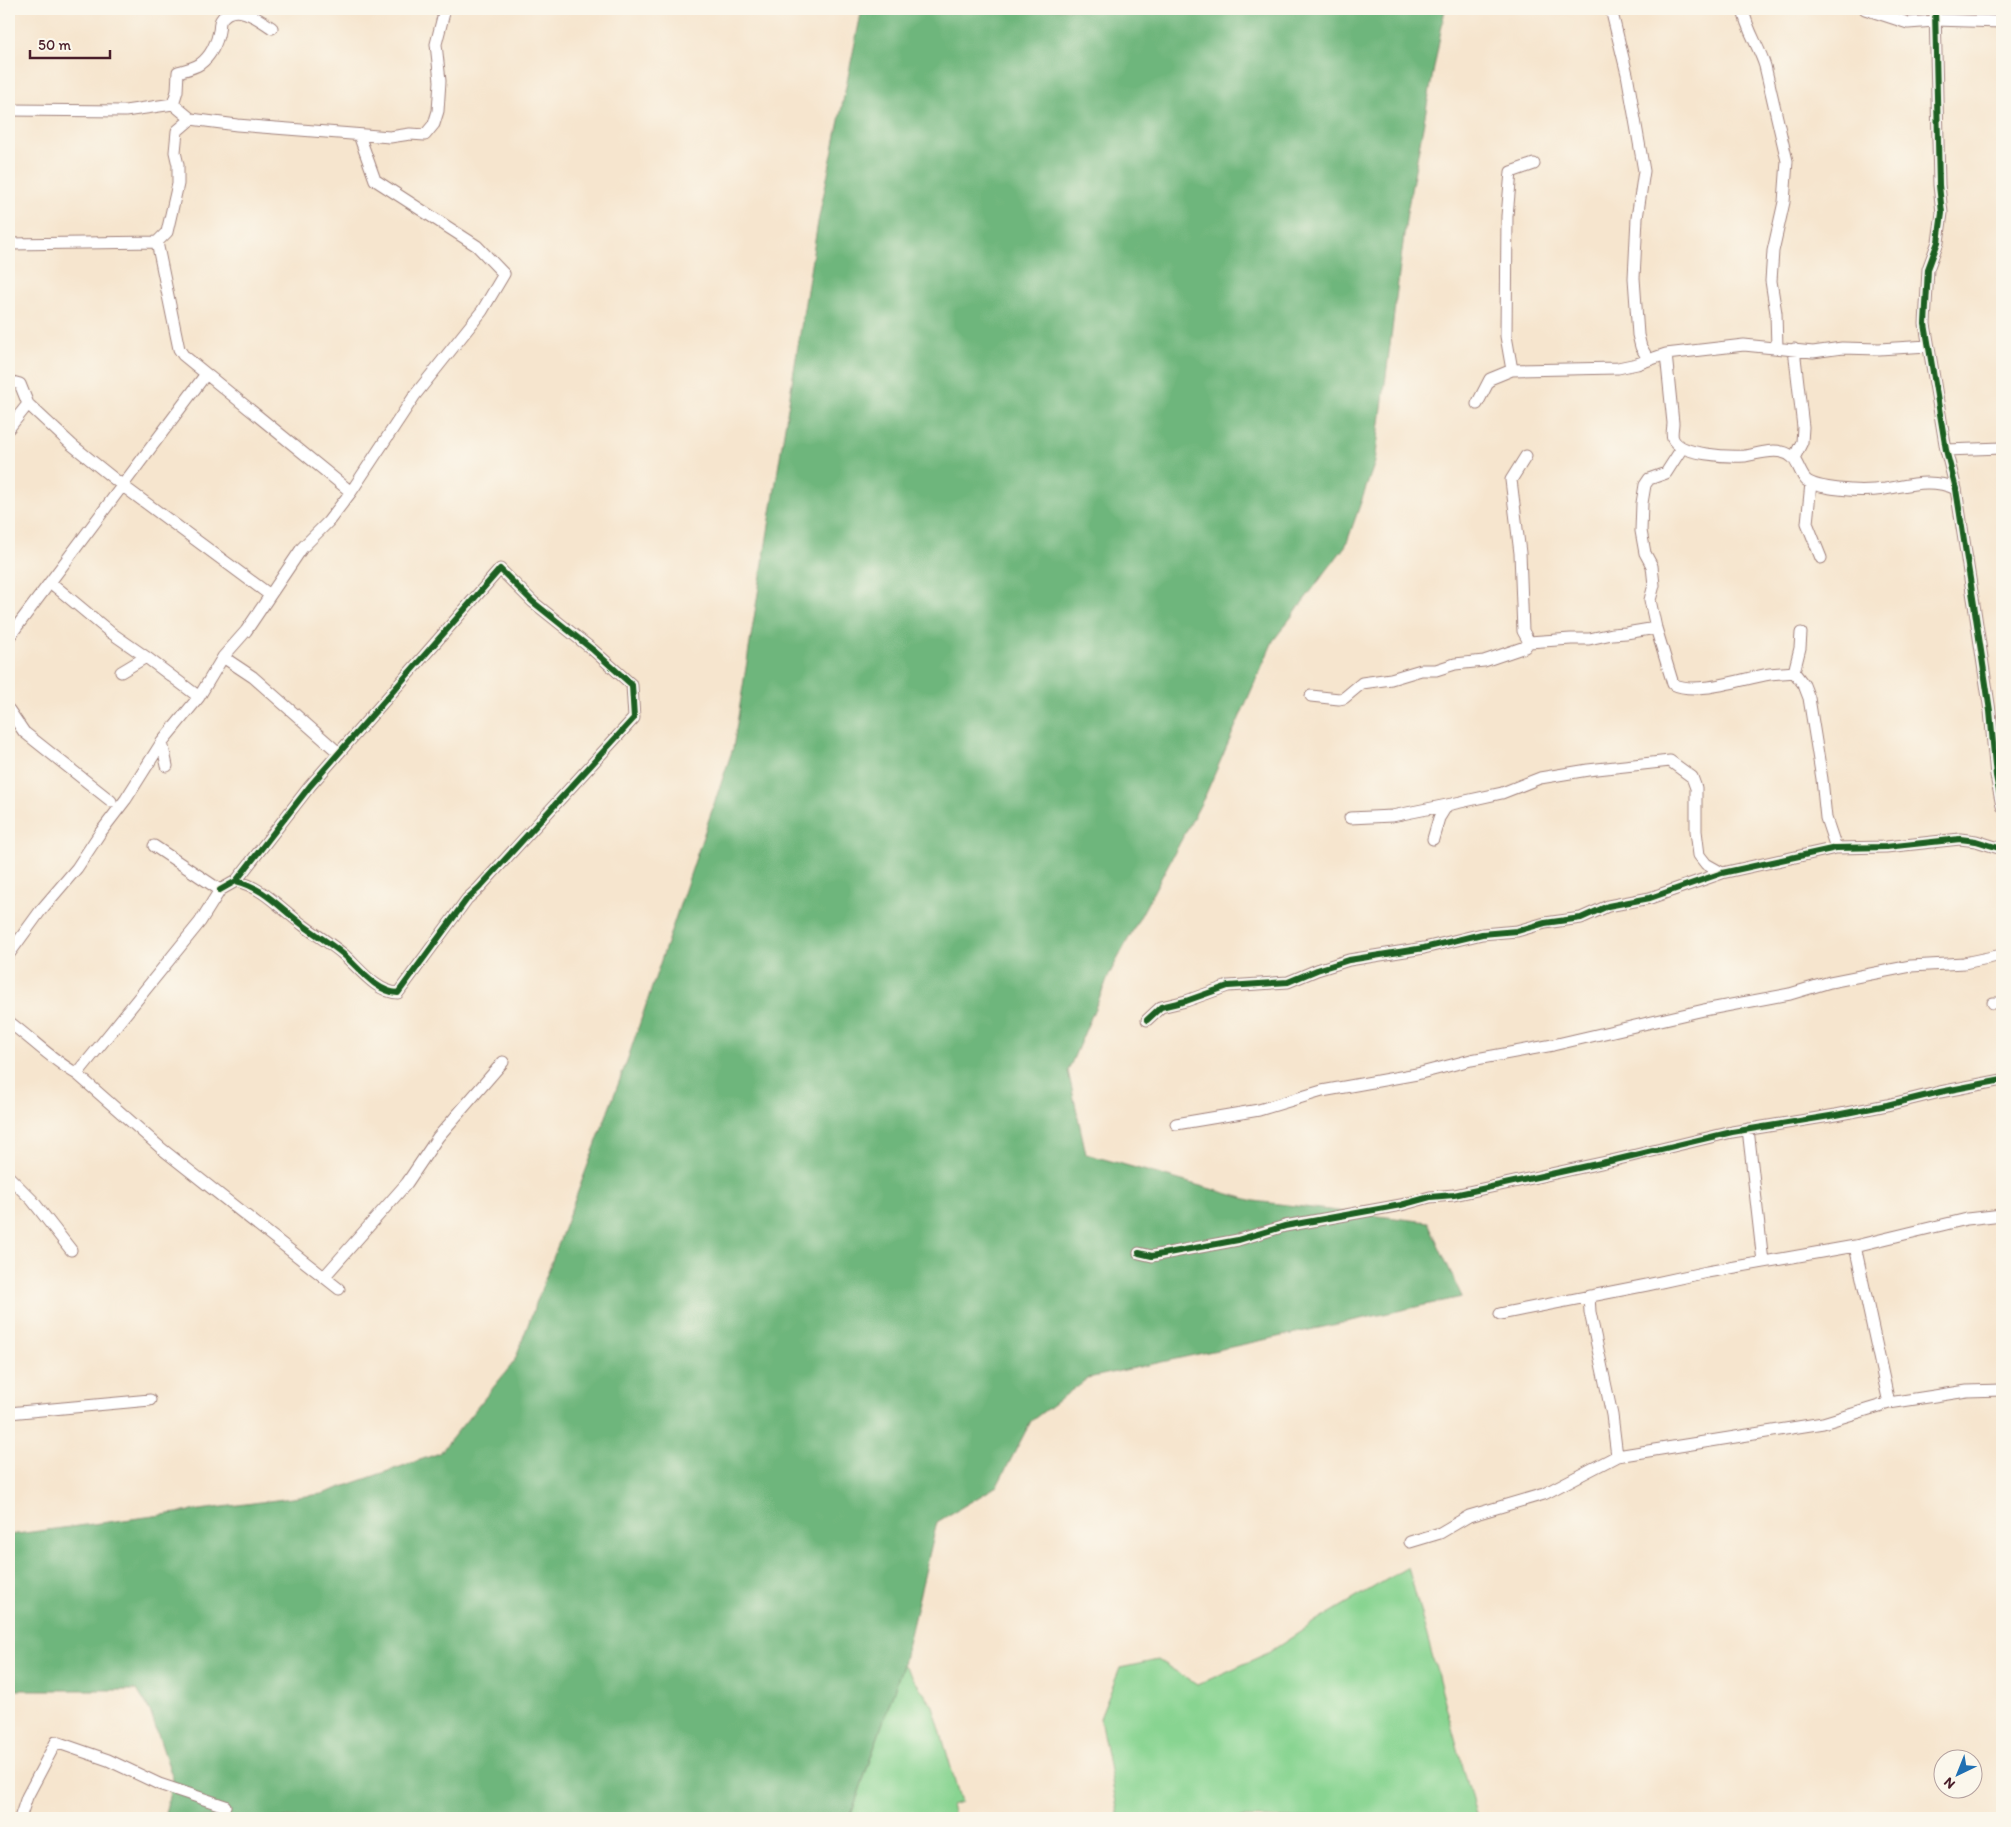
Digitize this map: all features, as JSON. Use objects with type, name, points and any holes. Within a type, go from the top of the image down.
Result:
[{"type":"street","points":[[9,110],[125,112],[173,104],[191,119],[237,125],[390,137],[410,134],[425,135],[434,124],[438,111],[440,81],[436,44],[445,9]]},
{"type":"street","points":[[1611,9],[1627,74],[1644,164],[1634,278],[1638,335],[1641,347],[1648,359]]},
{"type":"street","points":[[1743,9],[1747,24],[1763,59],[1787,161],[1784,202],[1773,251],[1771,281],[1776,313],[1776,348]]},
{"type":"street","points":[[1865,9],[1908,23],[1935,17],[2002,22]]},
{"type":"street","points":[[173,104],[177,91],[178,72],[200,64],[209,54],[216,43],[220,22],[227,14],[237,11],[254,15],[272,28]]},
{"type":"street","points":[[1935,17],[1938,166],[1942,213],[1938,242],[1928,269],[1925,324],[1946,450],[1956,489],[1990,711],[1996,776],[2002,806]]},
{"type":"street","points":[[9,244],[157,242],[167,232],[178,184],[178,165],[175,152],[177,131],[191,119]]},
{"type":"street","points":[[9,954],[41,910],[77,868],[100,833],[126,799],[162,742],[199,697],[224,657],[246,631],[302,548],[328,522],[351,492],[415,395],[482,312],[504,274],[477,246],[375,180],[359,134]]},
{"type":"street","points":[[1512,370],[1506,336],[1507,216],[1512,172],[1534,164]]},
{"type":"street","points":[[157,242],[179,349],[183,355],[351,492]]},
{"type":"street","points":[[1477,404],[1490,379],[1512,370],[1618,368],[1638,364],[1666,354],[1744,344],[1812,352],[1842,348],[1879,349],[1928,346]]},
{"type":"street","points":[[1794,349],[1803,427],[1802,442],[1794,458]]},
{"type":"street","points":[[1666,354],[1673,424],[1672,435],[1673,440],[1682,448],[1725,456],[1744,456],[1770,451],[1782,452],[1794,458],[1806,479],[1811,483],[1853,490],[1882,489],[1935,482],[1956,489]]},
{"type":"street","points":[[9,637],[206,374]]},
{"type":"street","points":[[9,381],[20,384],[28,404],[72,445],[123,486],[270,595]]},
{"type":"street","points":[[9,428],[28,404]]},
{"type":"street","points":[[1682,448],[1666,473],[1649,479],[1645,486],[1642,503],[1641,531],[1644,553],[1652,566],[1654,584],[1650,600],[1656,628],[1673,684],[1680,687],[1711,686],[1770,674],[1794,672]]},
{"type":"street","points":[[1946,450],[2002,448]]},
{"type":"street","points":[[1526,456],[1512,480],[1520,553],[1524,631],[1529,642]]},
{"type":"street","points":[[1811,483],[1807,523],[1821,558]]},
{"type":"street","points":[[77,1074],[200,922],[220,890],[236,881],[310,786],[500,568],[532,602],[593,650],[632,686],[634,718],[467,899],[398,993],[388,993],[377,985],[324,938],[304,926],[268,896],[250,884],[236,881]]},
{"type":"street","points":[[50,582],[110,632],[199,697]]},
{"type":"street","points":[[1529,642],[1571,638],[1589,639],[1656,628]]},
{"type":"street","points":[[1794,672],[1800,648],[1801,633]]},
{"type":"street","points":[[1311,696],[1344,698],[1362,683],[1392,679],[1420,670],[1436,670],[1455,664],[1484,661],[1525,647],[1529,642]]},
{"type":"street","points":[[121,672],[146,657]]},
{"type":"street","points":[[224,657],[253,677],[339,753]]},
{"type":"street","points":[[1794,672],[1804,685],[1810,698],[1826,818],[1836,848]]},
{"type":"street","points":[[9,710],[24,732],[111,801]]},
{"type":"street","points":[[162,742],[167,766]]},
{"type":"street","points":[[1350,818],[1392,816],[1447,805],[1502,793],[1540,778],[1588,770],[1670,761],[1692,777],[1696,788],[1696,831],[1699,855],[1706,864],[1722,873]]},
{"type":"street","points":[[1433,839],[1439,818],[1447,805]]},
{"type":"street","points":[[1147,1020],[1161,1008],[1228,986],[1288,982],[1349,960],[1424,948],[1482,934],[1517,931],[1545,922],[1581,918],[1608,906],[1650,898],[1722,873],[1836,848],[1886,847],[1960,839],[1976,841],[2002,849]]},
{"type":"street","points":[[154,846],[220,890]]},
{"type":"street","points":[[1176,1124],[1259,1110],[1322,1091],[1417,1074],[1471,1060],[1553,1045],[1704,1010],[1790,994],[1830,982],[1911,966],[1964,963],[2002,955]]},
{"type":"street","points":[[9,1022],[62,1066],[77,1074],[162,1150],[339,1289]]},
{"type":"street","points":[[324,1277],[407,1183],[438,1137],[503,1062]]},
{"type":"street","points":[[1139,1253],[1152,1256],[1238,1240],[1285,1226],[1401,1205],[1430,1197],[1454,1195],[1748,1129],[1844,1113],[2002,1080]]},
{"type":"street","points":[[1748,1129],[1763,1262]]},
{"type":"street","points":[[9,1177],[32,1200],[71,1250]]},
{"type":"street","points":[[1500,1314],[1763,1262],[1856,1246],[1967,1219],[2002,1215]]},
{"type":"street","points":[[1856,1246],[1889,1403]]},
{"type":"street","points":[[1589,1296],[1590,1312],[1612,1415],[1617,1456]]},
{"type":"street","points":[[1410,1542],[1440,1532],[1469,1516],[1544,1494],[1617,1456],[1822,1423],[1889,1403],[1967,1391],[2002,1390]]},
{"type":"street","points":[[9,1413],[150,1400]]},
{"type":"street","points":[[20,1818],[27,1797],[56,1742],[108,1760],[159,1784],[225,1806]]},
{"type":"green space","points":[[862,9],[1445,9],[1407,212],[1375,462],[1346,545],[1273,641],[1205,796],[1110,973],[1068,1071],[1086,1154],[1254,1201],[1428,1222],[1462,1297],[1088,1378],[1031,1421],[997,1486],[937,1522],[903,1664],[850,1818],[164,1818],[173,1779],[150,1711],[137,1690],[9,1690],[9,1535],[322,1494],[440,1453],[514,1362],[628,1058],[733,748],[818,222]]},
{"type":"green space","points":[[1408,1567],[1477,1818],[1119,1818],[1100,1718],[1120,1668],[1158,1660],[1197,1685],[1268,1653],[1320,1619]]},
{"type":"green space","points":[[903,1664],[933,1706],[961,1802],[951,1805],[954,1818],[850,1818]]},
{"type":"cycle path","points":[[1935,9],[1939,185],[1942,213],[1938,242],[1928,269],[1925,324],[1946,450],[1956,489],[1990,711],[1996,776],[2002,806]]},
{"type":"cycle path","points":[[220,890],[236,881],[310,786],[500,569],[533,602],[593,650],[632,685],[634,718],[467,899],[398,993],[390,992],[375,984],[343,954],[263,893],[236,881]]},
{"type":"cycle path","points":[[1147,1020],[1161,1007],[1186,1001],[1228,986],[1288,982],[1349,960],[1424,948],[1482,934],[1517,931],[1545,923],[1581,918],[1608,906],[1650,898],[1722,873],[1836,848],[1886,847],[1960,839],[1976,841],[2002,849]]},
{"type":"cycle path","points":[[1139,1253],[1152,1256],[1238,1240],[1285,1226],[1401,1205],[1430,1197],[1454,1195],[1732,1132],[1836,1115],[2002,1080]]}]
